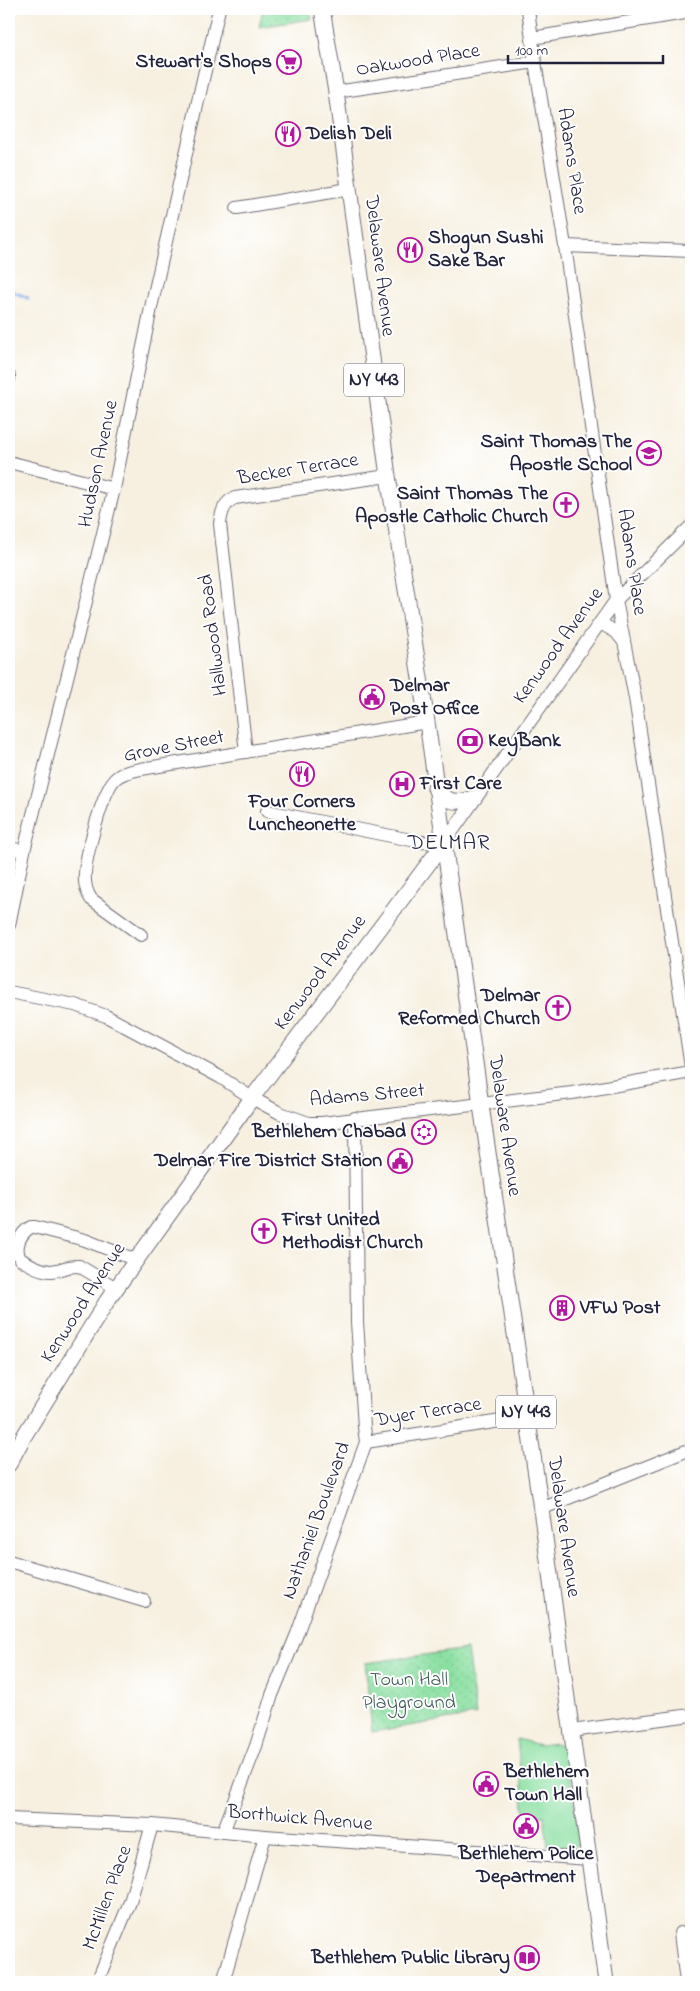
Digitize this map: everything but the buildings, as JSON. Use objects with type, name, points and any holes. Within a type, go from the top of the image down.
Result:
[{"type":"main road","name":"Delaware Avenue","points":[[322,9],[336,92],[388,476],[427,722],[480,1103],[541,1509],[606,1982]]},
{"type":"main road","points":[[435,788],[439,794],[448,800],[459,802],[474,798]]},
{"type":"main road","name":"Kenwood Avenue","points":[[9,1464],[116,1288],[252,1098],[444,843]]},
{"type":"street","name":"Hudson Avenue","points":[[9,925],[24,851],[114,489],[152,303],[218,9]]},
{"type":"street","name":"Adams Place","points":[[528,9],[565,246],[616,600],[635,698],[691,1067]]},
{"type":"street","points":[[532,38],[691,12]]},
{"type":"street","name":"Oakwood Place","points":[[336,92],[535,62]]},
{"type":"street","points":[[237,208],[349,189]]},
{"type":"street","points":[[565,246],[691,251]]},
{"type":"street","points":[[9,462],[114,489]]},
{"type":"street","name":"Becker Terrace","points":[[221,513],[228,502],[235,498],[388,476]]},
{"type":"street","name":"Hallwood Road","points":[[221,513],[220,524],[227,596],[246,752]]},
{"type":"street","name":"Kenwood Avenue","points":[[444,843],[474,798],[616,600],[691,526]]},
{"type":"street","points":[[600,623],[616,632],[624,642]]},
{"type":"street","name":"Grove Street","points":[[141,935],[91,899],[86,892],[85,874],[100,808],[108,788],[115,779],[124,773],[427,722]]},
{"type":"street","points":[[267,811],[421,842],[444,843]]},
{"type":"street","points":[[9,848],[24,851]]},
{"type":"street","name":"Adams Street","points":[[11,993],[74,1005],[106,1016],[280,1113],[309,1123],[572,1092],[691,1072]]},
{"type":"street","name":"Nathaniel Boulevard","points":[[223,1832],[366,1442],[358,1322],[355,1118]]},
{"type":"street","points":[[116,1288],[79,1266],[51,1271],[44,1270],[20,1259],[17,1253],[22,1234],[31,1226],[85,1240],[136,1260]]},
{"type":"street","name":"Dyer Terrace","points":[[366,1442],[526,1417]]},
{"type":"street","points":[[541,1509],[691,1449]]},
{"type":"street","points":[[9,1561],[144,1600]]},
{"type":"street","points":[[572,1731],[691,1715]]},
{"type":"street","name":"Borthwick Avenue","points":[[9,1820],[152,1825],[265,1836],[589,1859]]},
{"type":"street","name":"McMillen Place","points":[[96,1982],[130,1902],[152,1825]]},
{"type":"street","points":[[223,1982],[265,1836]]},
{"type":"street","points":[[680,1933],[686,1982]]},
{"type":"green space","points":[[263,9],[310,9],[312,19],[259,27]]},
{"type":"green space","name":"Town Hall Playground","points":[[467,1649],[476,1715],[372,1732],[365,1663]]},
{"type":"green space","points":[[517,1739],[540,1745],[555,1743],[566,1747],[580,1843],[572,1848],[548,1846],[544,1815],[525,1816]]},
{"type":"waterway","points":[[9,290],[28,298]]},
{"type":"place","name":"Stewart's Shops","points":[[289,62]]},
{"type":"place","name":"Delish Deli","points":[[288,134]]},
{"type":"place","name":"Shogun Sushi Sake Bar","points":[[410,250]]},
{"type":"place","name":"Saint Thomas The Apostle School","points":[[649,453]]},
{"type":"place","name":"Saint Thomas The Apostle Catholic Church","points":[[566,505]]},
{"type":"place","name":"Delmar Post Office","points":[[372,697]]},
{"type":"place","name":"KeyBank","points":[[470,741]]},
{"type":"place","name":"Four Corners Luncheonette","points":[[302,774]]},
{"type":"place","name":"First Care","points":[[402,784]]},
{"type":"place","name":"Delmar Reformed Church","points":[[558,1008]]},
{"type":"place","name":"Bethlehem Chabad","points":[[424,1132]]},
{"type":"place","name":"Delmar Fire District Station","points":[[400,1161]]},
{"type":"place","name":"First United Methodist Church","points":[[264,1231]]},
{"type":"place","name":"VFW Post","points":[[562,1308]]},
{"type":"place","name":"Bethlehem Town Hall","points":[[486,1784]]},
{"type":"place","name":"Bethlehem Police Department","points":[[526,1826]]},
{"type":"place","name":"Bethlehem Public Library","points":[[527,1958]]},
{"type":"district","name":"DELMAR","points":[[449,844]]}]
